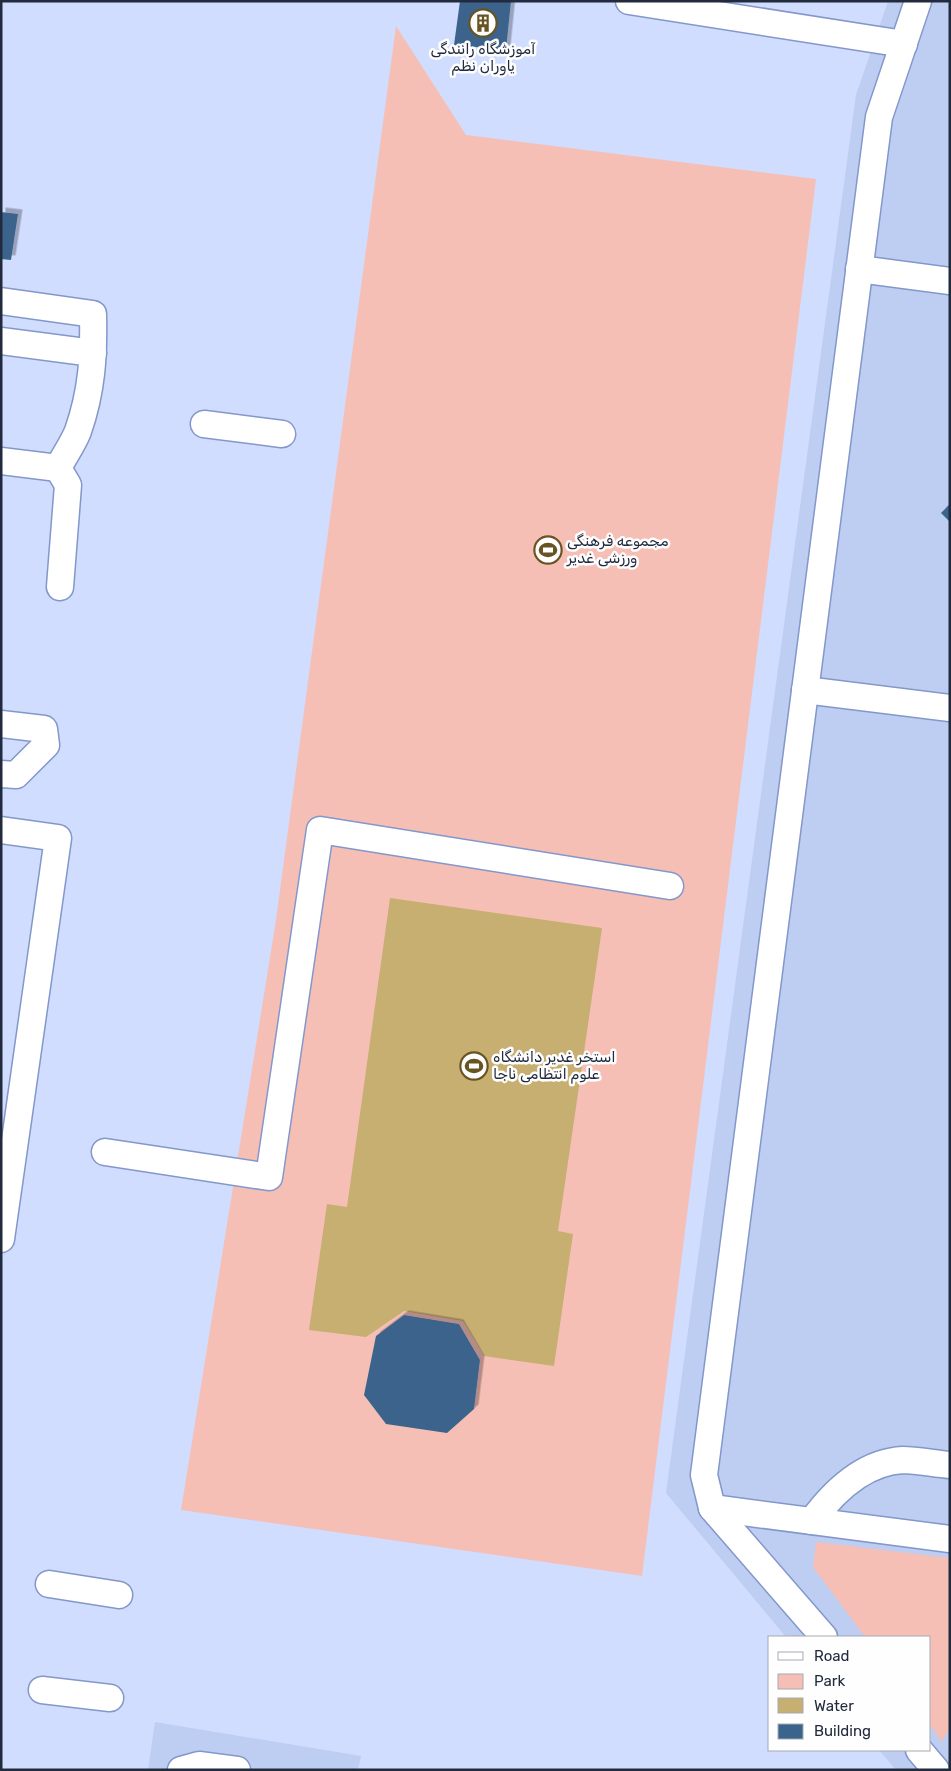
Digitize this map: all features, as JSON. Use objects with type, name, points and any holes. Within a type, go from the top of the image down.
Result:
[{"type":"lane","points":[[629,1],[904,44]]},
{"type":"lane","points":[[823,1636],[712,1508],[704,1475],[879,117],[918,1]]},
{"type":"lane","points":[[859,269],[950,281]]},
{"type":"lane","points":[[1,301],[92,314],[90,388],[77,432],[58,468]]},
{"type":"lane","points":[[1,341],[92,353]]},
{"type":"lane","points":[[204,424],[282,434]]},
{"type":"lane","points":[[1,460],[58,468]]},
{"type":"lane","points":[[58,468],[68,485],[60,587]]},
{"type":"lane","points":[[805,690],[950,708]]},
{"type":"lane","points":[[1,724],[44,729],[46,745],[16,775],[1,774]]},
{"type":"lane","points":[[1,830],[58,838],[1,1239]]},
{"type":"lane","points":[[105,1152],[269,1177],[320,830],[670,886]]},
{"type":"lane","points":[[812,1521],[843,1486],[862,1473],[884,1462],[905,1460],[950,1465]]},
{"type":"lane","points":[[712,1508],[950,1539]]},
{"type":"lane","points":[[49,1584],[119,1595]]},
{"type":"lane","points":[[42,1690],[110,1698]]},
{"type":"lane","points":[[920,1751],[936,1770]]},
{"type":"lane","points":[[181,1770],[199,1765],[237,1770]]},
{"type":"shaded area","points":[[888,1],[950,1],[950,1770],[896,1770],[880,1751],[931,1751],[931,1636],[785,1636],[666,1493],[856,95]]},
{"type":"shaded area","points":[[155,1722],[361,1756],[358,1770],[148,1770]]},
{"type":"green space","name":"مجموعه فرهنگی ورزشی غدیر","points":[[396,26],[466,135],[816,179],[642,1576],[181,1510],[276,920]]},
{"type":"green space","points":[[816,1542],[950,1558],[950,1727],[942,1742],[931,1726],[931,1636],[864,1636],[813,1567]]},
{"type":"water","name":"استخر غدیر دانشگاه علوم انتظامی ناجا","points":[[390,898],[602,928],[558,1231],[573,1234],[554,1366],[484,1356],[463,1321],[404,1311],[366,1337],[309,1330],[327,1204],[347,1207]]},
{"type":"building","name":"آموزشگاه رانندگی یاوران نظم","points":[[460,1],[511,1],[506,50],[454,45]]},
{"type":"building","points":[[1,212],[18,214],[11,260],[1,259]]},
{"type":"building","points":[[950,504],[950,522],[941,513]]},
{"type":"building","points":[[404,1315],[459,1324],[480,1360],[474,1409],[447,1433],[386,1424],[364,1395],[376,1336]]},
{"type":"place","name":"آموزشگاه رانندگی یاوران نظم","points":[[483,23]]},
{"type":"place","name":"مجموعه فرهنگی ورزشی غدیر","points":[[548,550]]},
{"type":"place","name":"استخر غدیر دانشگاه علوم انتظامی ناجا","points":[[474,1066]]}]
